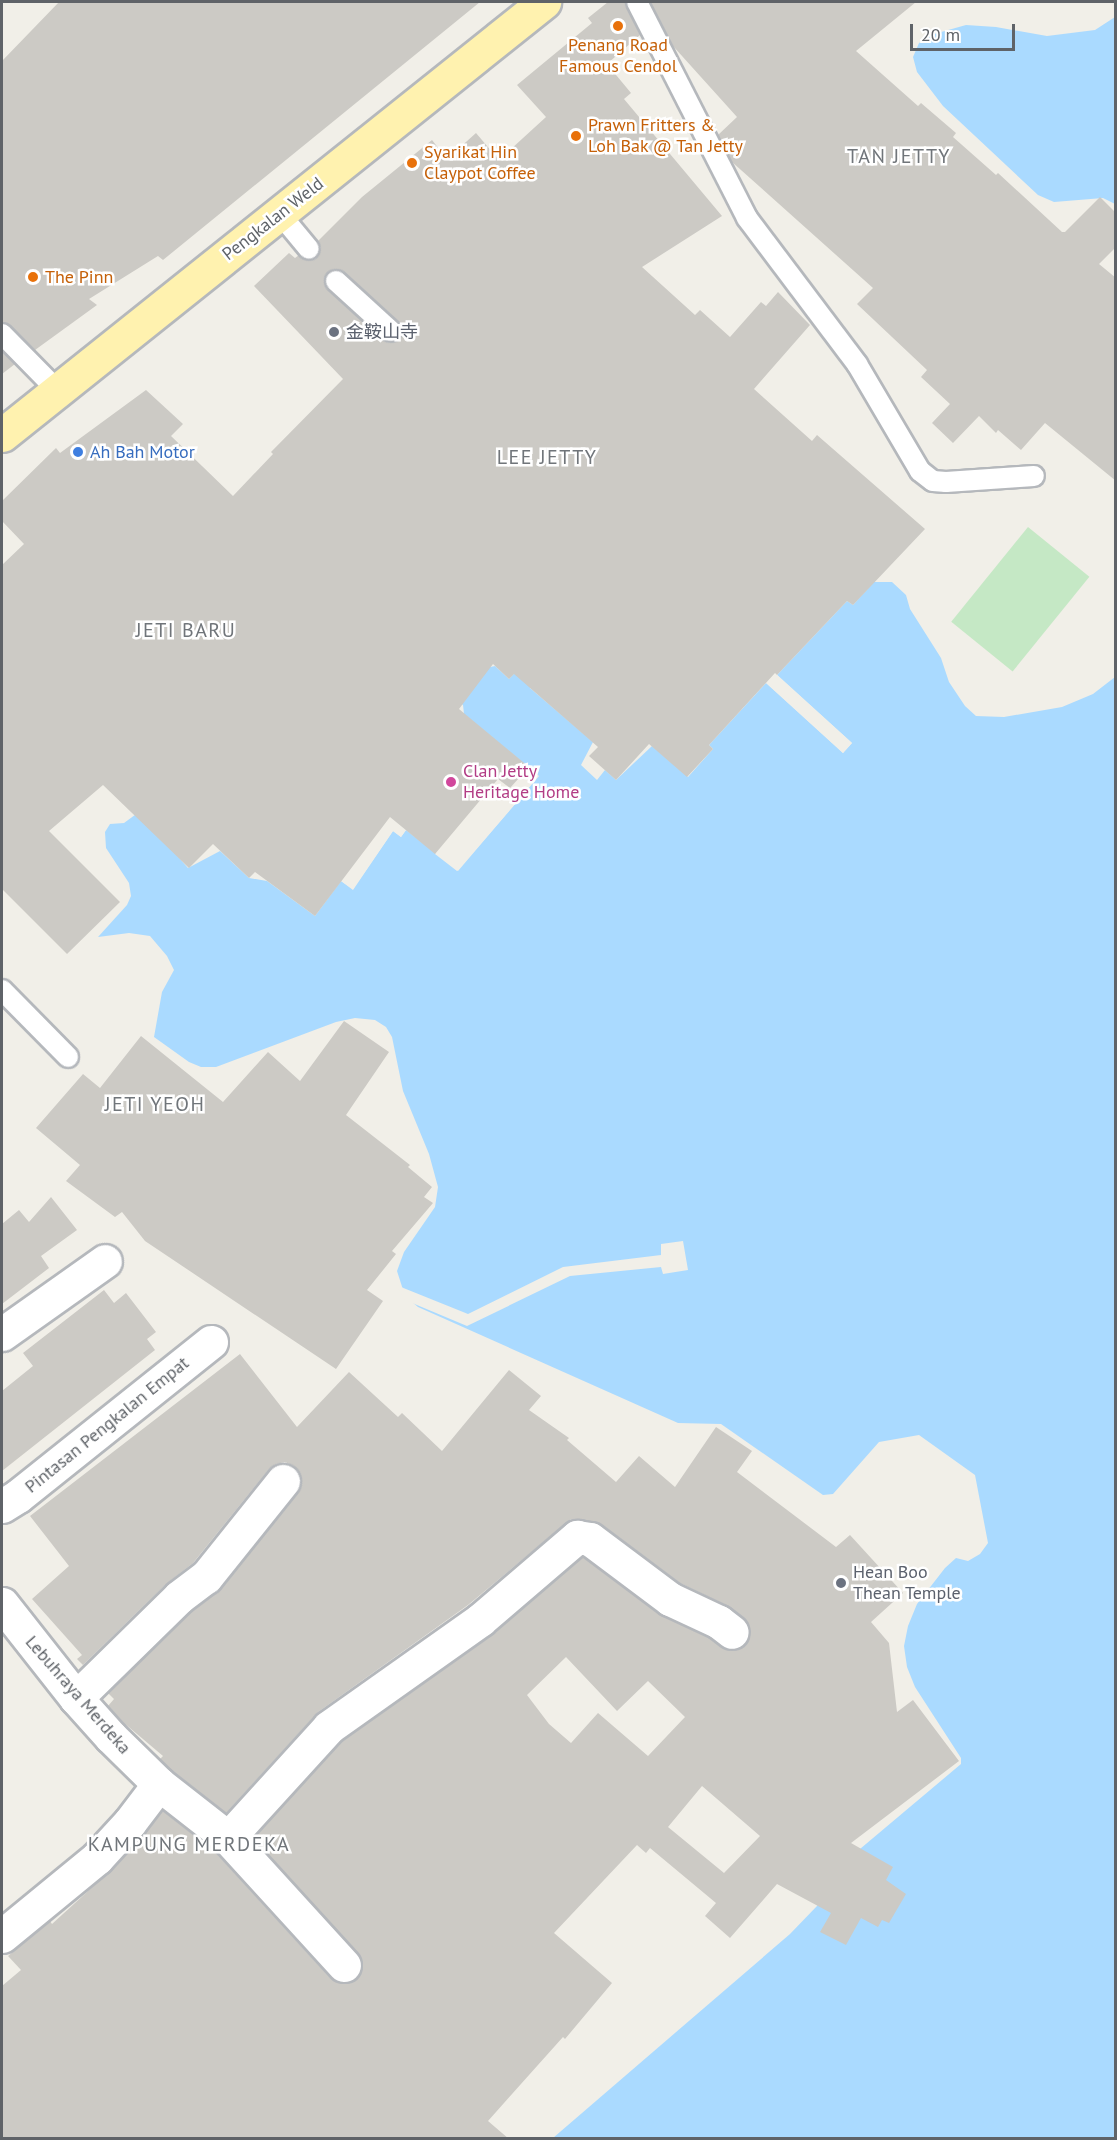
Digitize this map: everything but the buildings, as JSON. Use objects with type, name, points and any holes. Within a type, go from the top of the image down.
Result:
[{"type":"main road","name":"Pengkalan Weld","points":[[2,435],[544,2]]},
{"type":"street","points":[[2,1334],[105,1261]]},
{"type":"street","name":"Pintasan Pengkalan Empat","points":[[2,1506],[18,1496],[211,1342]]},
{"type":"street","points":[[76,1698],[179,1597],[206,1577],[283,1481]]},
{"type":"street","points":[[228,1838],[329,1727],[480,1620],[577,1536],[590,1539],[670,1599],[719,1622],[732,1632]]},
{"type":"street","name":"Lebuhraya Merdeka","points":[[2,1604],[76,1698],[159,1784],[228,1838],[344,1965]]},
{"type":"street","points":[[2,1936],[97,1858],[130,1822],[159,1784]]},
{"type":"lane","points":[[637,2],[747,218],[857,364],[920,471],[933,481],[946,482],[1034,476]]},
{"type":"lane","points":[[280,214],[309,249]]},
{"type":"lane","points":[[336,281],[391,331]]},
{"type":"lane","points":[[2,334],[57,390]]},
{"type":"lane","points":[[2,990],[68,1057]]},
{"type":"green space","points":[[1028,527],[1089,577],[1013,672],[951,622]]},
{"type":"water","points":[[1115,17],[1115,204],[1103,198],[1054,202],[1038,195],[943,106],[917,72],[913,57],[919,43],[934,34],[966,25],[996,27],[1047,36],[1095,30]]},
{"type":"water","points":[[874,582],[892,582],[906,595],[910,609],[941,658],[949,682],[965,706],[976,716],[1004,717],[1062,707],[1093,694],[1115,677],[1115,2138],[553,2138],[790,1934],[817,1906],[860,1849],[961,1764],[961,1758],[915,1687],[907,1667],[904,1646],[908,1626],[917,1604],[945,1568],[956,1558],[968,1561],[980,1554],[988,1543],[975,1475],[919,1435],[879,1442],[833,1494],[823,1495],[721,1424],[678,1423],[418,1307],[405,1296],[397,1271],[404,1252],[435,1207],[438,1187],[429,1154],[403,1091],[392,1037],[386,1027],[375,1020],[355,1018],[336,1022],[216,1067],[201,1067],[189,1062],[154,1037],[162,992],[174,970],[167,956],[150,936],[129,933],[98,937],[127,905],[131,896],[129,883],[106,848],[105,832],[110,824],[124,823],[139,812],[188,868],[220,851],[249,878],[267,881],[315,916],[341,881],[353,889],[393,831],[401,837],[406,830],[458,871],[539,776],[464,714],[463,705],[429,680],[495,666],[509,679],[541,645],[554,656],[530,688],[593,742],[581,765],[597,780],[605,770],[616,780],[652,746],[688,777],[713,749],[709,745],[766,683],[843,753],[852,743],[777,675],[847,601],[853,605]]},
{"type":"pier","points":[[775,673],[852,743],[843,753],[764,681],[768,680],[843,749],[848,743],[775,677]]},
{"type":"pier","points":[[521,793],[523,795],[457,871],[435,854],[437,851],[457,867]]},
{"type":"pier","points":[[394,828],[400,833],[404,828],[406,830],[401,837],[393,831],[353,890],[341,881],[342,879],[352,886],[391,829]]},
{"type":"pier","points":[[683,1241],[688,1270],[663,1274],[661,1267],[570,1276],[467,1326],[405,1300],[396,1285],[468,1314],[563,1267],[661,1255],[661,1244]]},
{"type":"place","name":"Penang Road Famous Cendol","points":[[618,26]]},
{"type":"place","name":"Prawn Fritters & Loh Bak @ Tan Jetty","points":[[576,136]]},
{"type":"place","name":"Syarikat Hin Claypot Coffee","points":[[412,163]]},
{"type":"place","name":"The Pinn","points":[[33,277]]},
{"type":"place","name":"金鞍山寺","points":[[334,332]]},
{"type":"place","name":"Ah Bah Motor","points":[[78,452]]},
{"type":"place","name":"Clan Jetty Heritage Home","points":[[451,782]]},
{"type":"place","name":"Hean Boo Thean Temple","points":[[841,1583]]},
{"type":"district","name":"TAN JETTY","points":[[899,156]]},
{"type":"district","name":"LEE JETTY","points":[[547,457]]},
{"type":"district","name":"JETI BARU","points":[[186,630]]},
{"type":"district","name":"JETI YEOH","points":[[155,1104]]},
{"type":"district","name":"KAMPUNG MERDEKA","points":[[189,1844]]}]
